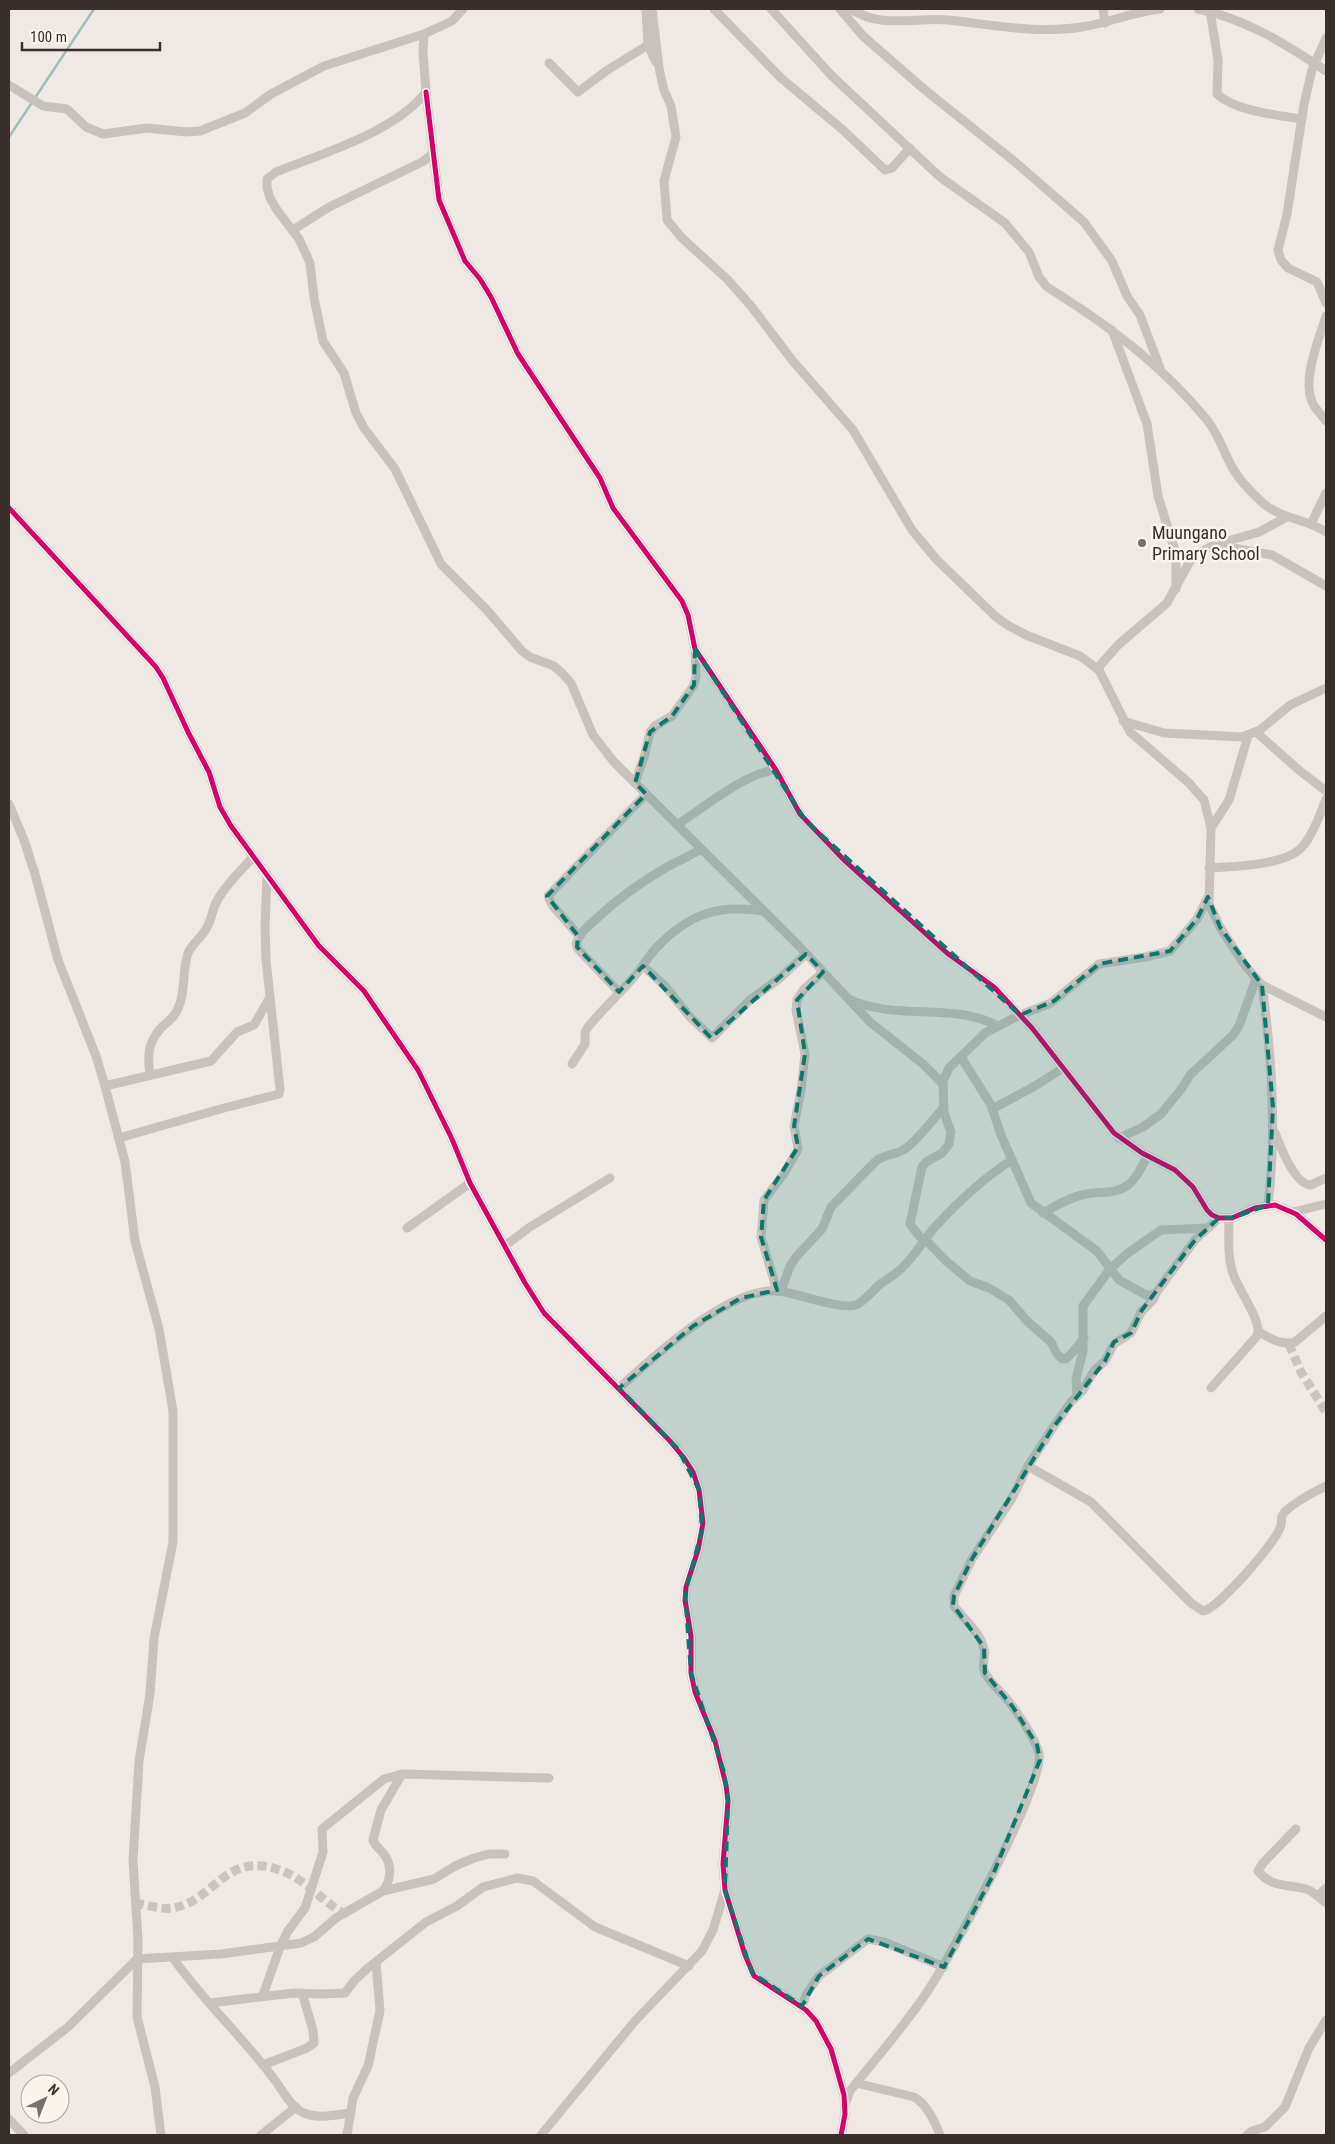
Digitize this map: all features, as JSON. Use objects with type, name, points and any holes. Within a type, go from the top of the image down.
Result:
[{"type":"street","points":[[9,85],[43,106],[67,109],[86,127],[102,134],[147,128],[186,132],[200,131],[245,113],[271,94],[324,66],[424,34],[452,21],[463,9]]},
{"type":"street","points":[[646,9],[648,45],[659,68]]},
{"type":"street","points":[[652,9],[659,68],[664,90],[671,106],[676,137],[664,181],[667,220],[727,279],[751,306],[792,360],[853,430],[912,530],[937,560],[996,617],[1009,626],[1026,635],[1080,656],[1098,668],[1109,686],[1123,721],[1130,732],[1199,793],[1207,809],[1211,828],[1208,897],[1213,914],[1220,927],[1259,982],[1269,1035],[1274,1130],[1268,1205]]},
{"type":"street","points":[[714,9],[781,78],[843,130],[885,170],[892,168],[910,148]]},
{"type":"street","points":[[771,9],[832,76],[940,177],[1005,223],[1029,252],[1040,277],[1047,287],[1112,330],[1140,351],[1161,371],[1208,421],[1220,439],[1236,474],[1264,504],[1287,517],[1311,524],[1326,532]]},
{"type":"street","points":[[840,9],[863,36],[1084,222],[1112,261],[1128,296],[1138,310],[1161,371]]},
{"type":"street","points":[[851,9],[864,15],[890,21],[948,20],[1014,29],[1080,28],[1160,9]]},
{"type":"street","points":[[1103,9],[1105,23]]},
{"type":"street","points":[[1198,9],[1223,14],[1255,27],[1326,71]]},
{"type":"street","points":[[1210,11],[1218,60],[1217,94],[1224,100],[1239,106],[1302,119]]},
{"type":"street","points":[[424,34],[422,43],[426,92],[440,200],[465,261],[480,279],[491,297],[518,354],[600,478],[617,516],[682,601],[688,615],[695,649],[696,676],[694,684],[672,716],[655,726],[650,732],[635,783]]},
{"type":"street","points":[[1326,38],[1315,63],[1302,119],[1287,214],[1278,250],[1281,260],[1288,268],[1326,287]]},
{"type":"street","points":[[549,63],[578,92],[606,70],[648,45]]},
{"type":"street","points":[[426,92],[410,110],[365,136],[276,172],[267,179],[270,198],[304,246],[310,263],[314,298],[323,341],[344,373],[356,413],[369,435],[395,469],[441,564],[486,609],[522,650],[530,657],[554,666],[571,683],[592,735],[601,748],[764,911],[846,998],[881,1032],[913,1056],[943,1084]]},
{"type":"street","points":[[293,230],[329,206],[422,162],[433,154]]},
{"type":"street","points":[[1317,282],[1326,303]]},
{"type":"street","points":[[1326,316],[1316,342],[1309,388],[1313,404],[1326,421]]},
{"type":"street","points":[[1112,330],[1146,424],[1158,496],[1176,554],[1176,589]]},
{"type":"street","points":[[1311,524],[1326,493]]},
{"type":"street","points":[[9,508],[156,667],[209,772],[220,807],[231,826],[319,946],[364,992],[418,1070],[452,1139],[470,1183],[506,1245],[528,1289],[548,1318],[678,1449],[689,1464],[699,1490],[702,1530],[686,1587],[685,1600],[691,1636],[691,1673],[698,1703],[715,1741],[726,1785],[728,1801],[723,1864],[725,1890],[745,1955],[754,1976],[802,2006],[816,2021],[831,2049],[842,2084],[845,2104]]},
{"type":"street","points":[[1098,668],[1118,645],[1168,603],[1190,561],[1197,554],[1214,545],[1259,532],[1287,517]]},
{"type":"street","points":[[1214,545],[1272,555],[1326,586]]},
{"type":"street","points":[[695,649],[776,770],[794,805],[821,838],[947,953],[994,987],[1020,1015],[1103,1121],[1119,1138],[1168,1166],[1183,1177],[1193,1188],[1208,1212],[1219,1218],[1229,1218],[1268,1205],[1275,1205],[1293,1212],[1313,1227],[1326,1240]]},
{"type":"street","points":[[1123,721],[1164,733],[1224,737],[1252,734],[1290,705],[1326,688]]},
{"type":"street","points":[[1252,734],[1326,791]]},
{"type":"street","points":[[1211,828],[1229,800],[1252,734]]},
{"type":"street","points":[[678,825],[756,775],[776,770]]},
{"type":"street","points":[[579,936],[552,905],[548,896],[646,794]]},
{"type":"street","points":[[1209,868],[1262,863],[1298,851],[1315,825],[1326,799]]},
{"type":"street","points":[[9,804],[24,840],[35,874],[58,960],[106,1086],[125,1162],[135,1241],[159,1329],[173,1411],[174,1542],[154,1638],[150,1694],[139,1761],[135,1803],[133,1860],[138,1940],[137,2018],[155,2087],[160,2135]]},
{"type":"street","points":[[619,992],[577,947],[579,936],[621,896],[669,866],[690,857],[701,849]]},
{"type":"street","points":[[150,1075],[149,1047],[179,1007],[185,964],[189,951],[208,926],[216,902],[223,891],[253,857]]},
{"type":"street","points":[[118,1138],[214,1110],[279,1094],[265,927],[267,873]]},
{"type":"street","points":[[1084,1337],[1072,1354],[1066,1359],[1062,1359],[1056,1354],[1051,1342],[1028,1322],[1010,1300],[990,1288],[970,1281],[946,1261],[910,1224],[922,1167],[926,1162],[947,1149],[950,1139],[951,1132],[943,1108],[943,1084],[949,1068],[985,1033],[1020,1015],[1051,1003],[1099,964],[1170,951],[1197,919],[1208,897]]},
{"type":"street","points":[[572,1064],[585,1044],[586,1030],[643,966],[656,948],[667,939],[704,913],[732,908],[764,911]]},
{"type":"street","points":[[643,966],[665,986],[690,1017],[712,1038],[750,1000],[780,978],[806,954]]},
{"type":"street","points":[[779,1291],[761,1237],[764,1200],[785,1172],[798,1149],[794,1126],[805,1054],[796,1010],[797,1000],[804,989],[823,972]]},
{"type":"street","points":[[1259,982],[1326,1017]]},
{"type":"street","points":[[1119,1138],[1143,1127],[1161,1114],[1190,1075],[1234,1035],[1259,982]]},
{"type":"street","points":[[106,1086],[211,1061],[237,1032],[254,1024],[270,997]]},
{"type":"street","points":[[846,998],[876,1008],[910,1012],[966,1014],[980,1017],[998,1026]]},
{"type":"street","points":[[961,1057],[992,1109],[1026,1196],[1031,1203],[1097,1250],[1119,1280],[1127,1286],[1148,1296],[1156,1293]]},
{"type":"street","points":[[992,1109],[1035,1086],[1063,1068]]},
{"type":"street","points":[[779,1291],[796,1257],[822,1229],[831,1207],[876,1161],[884,1155],[899,1152],[909,1145],[943,1108]]},
{"type":"street","points":[[1274,1130],[1286,1158],[1302,1182],[1311,1185],[1326,1178]]},
{"type":"street","points":[[1043,1213],[1073,1198],[1086,1194],[1109,1193],[1122,1188],[1132,1180],[1148,1156]]},
{"type":"street","points":[[619,1388],[663,1349],[693,1326],[740,1298],[763,1291],[779,1291],[824,1302],[854,1306],[901,1270],[935,1226],[982,1181],[1012,1160]]},
{"type":"street","points":[[506,1245],[530,1227],[610,1178]]},
{"type":"street","points":[[406,1228],[470,1183]]},
{"type":"street","points":[[1293,1212],[1326,1204]]},
{"type":"street","points":[[841,2135],[845,2104],[850,2091],[920,2002],[944,1967],[992,1877],[1032,1788],[1040,1762],[1038,1750],[1013,1707],[984,1673],[984,1648],[977,1635],[954,1606],[953,1602],[957,1589],[972,1559],[1011,1500],[1028,1466],[1052,1429],[1083,1390],[1094,1371],[1107,1359],[1114,1344],[1131,1332],[1141,1312],[1153,1300],[1156,1293],[1195,1240],[1219,1218]]},
{"type":"street","points":[[1229,1218],[1233,1274],[1251,1310],[1259,1332],[1289,1344],[1295,1342],[1326,1316]]},
{"type":"street","points":[[1077,1396],[1076,1380],[1084,1337],[1084,1303],[1110,1268],[1160,1230],[1208,1228]]},
{"type":"street","points":[[1211,1388],[1259,1332]]},
{"type":"street","points":[[1028,1466],[1091,1502],[1192,1602],[1204,1611],[1215,1607],[1237,1584],[1280,1530],[1283,1516],[1296,1504],[1326,1486]]},
{"type":"street","points":[[383,1891],[390,1880],[390,1871],[385,1855],[374,1844],[373,1840],[382,1810],[402,1774]]},
{"type":"street","points":[[263,1995],[280,1947],[288,1931],[306,1908],[323,1852],[322,1830],[384,1779],[402,1774],[549,1778]]},
{"type":"street","points":[[1296,1829],[1263,1863],[1258,1871],[1270,1881],[1280,1886],[1309,1890],[1326,1903]]},
{"type":"street","points":[[9,2072],[68,2027],[137,1959],[173,1958],[280,1947],[308,1941],[336,1918],[383,1891],[434,1879],[455,1866],[474,1858],[489,1854],[505,1854]]},
{"type":"street","points":[[210,2003],[263,1995],[345,1993],[354,1981],[426,1922],[457,1906],[477,1891],[518,1878],[528,1878],[541,1886],[595,1927],[689,1966]]},
{"type":"street","points":[[1318,1896],[1326,1888]]},
{"type":"street","points":[[541,2135],[629,2027],[702,1951],[713,1930],[725,1890]]},
{"type":"street","points":[[802,2006],[807,1993],[819,1976],[868,1939],[884,1942],[944,1967]]},
{"type":"street","points":[[173,1958],[184,1975],[263,2065],[296,2107],[304,2113],[321,2116],[350,2113]]},
{"type":"street","points":[[347,2135],[353,2098],[368,2066],[380,2011],[376,1962]]},
{"type":"street","points":[[263,2065],[307,2048],[314,2043],[314,2030],[302,1993]]},
{"type":"street","points":[[1247,2135],[1265,2127],[1285,2107],[1309,2048],[1326,2020]]},
{"type":"street","points":[[856,2083],[904,2093],[918,2098],[940,2135]]},
{"type":"street","points":[[261,2135],[296,2107]]},
{"type":"street","points":[[9,2119],[24,2135]]},
{"type":"highlighted area","points":[[695,649],[806,821],[1020,1015],[1054,1001],[1099,964],[1170,951],[1197,919],[1208,897],[1220,927],[1262,985],[1273,1107],[1268,1205],[1232,1218],[1219,1218],[1195,1240],[1142,1310],[1131,1333],[1114,1342],[1105,1361],[1052,1429],[972,1559],[954,1596],[953,1605],[984,1647],[985,1673],[1013,1707],[1037,1745],[1040,1760],[992,1877],[944,1967],[868,1939],[819,1976],[802,2006],[752,1973],[725,1890],[728,1801],[724,1772],[691,1673],[685,1593],[702,1530],[699,1490],[678,1449],[619,1388],[693,1326],[741,1298],[777,1290],[761,1237],[764,1200],[798,1147],[794,1126],[805,1054],[797,1000],[823,972],[806,954],[711,1038],[643,966],[619,992],[577,947],[578,936],[547,896],[646,794],[635,783],[650,732],[672,716],[694,685]]},
{"type":"waterway","points":[[9,137],[94,9]]},
{"type":"tunnel","points":[[1289,1344],[1301,1372],[1326,1412]]},
{"type":"tunnel","points":[[135,1903],[159,1908],[173,1908],[187,1904],[233,1872],[246,1867],[261,1866],[289,1874],[343,1913]]},
{"type":"cycle path","points":[[426,92],[439,200],[465,261],[480,279],[491,297],[518,354],[600,478],[613,508],[682,601],[688,615],[695,649],[776,770],[800,814],[845,861],[947,953],[994,987],[1032,1028],[1114,1133],[1142,1153],[1175,1170],[1193,1187],[1212,1215],[1219,1218],[1232,1218],[1255,1208],[1275,1205],[1296,1214],[1326,1240]]},
{"type":"cycle path","points":[[9,508],[156,667],[209,772],[220,807],[231,826],[319,946],[364,991],[418,1070],[452,1139],[470,1183],[525,1283],[544,1313],[669,1440],[693,1472],[699,1490],[703,1523],[698,1550],[686,1587],[685,1600],[691,1636],[691,1673],[695,1692],[715,1741],[726,1785],[728,1801],[723,1864],[725,1890],[745,1955],[754,1976],[806,2010],[816,2021],[831,2049],[844,2095],[845,2114],[841,2135]]},
{"type":"place","name":"Muungano Primary School","points":[[1142,543]]}]
